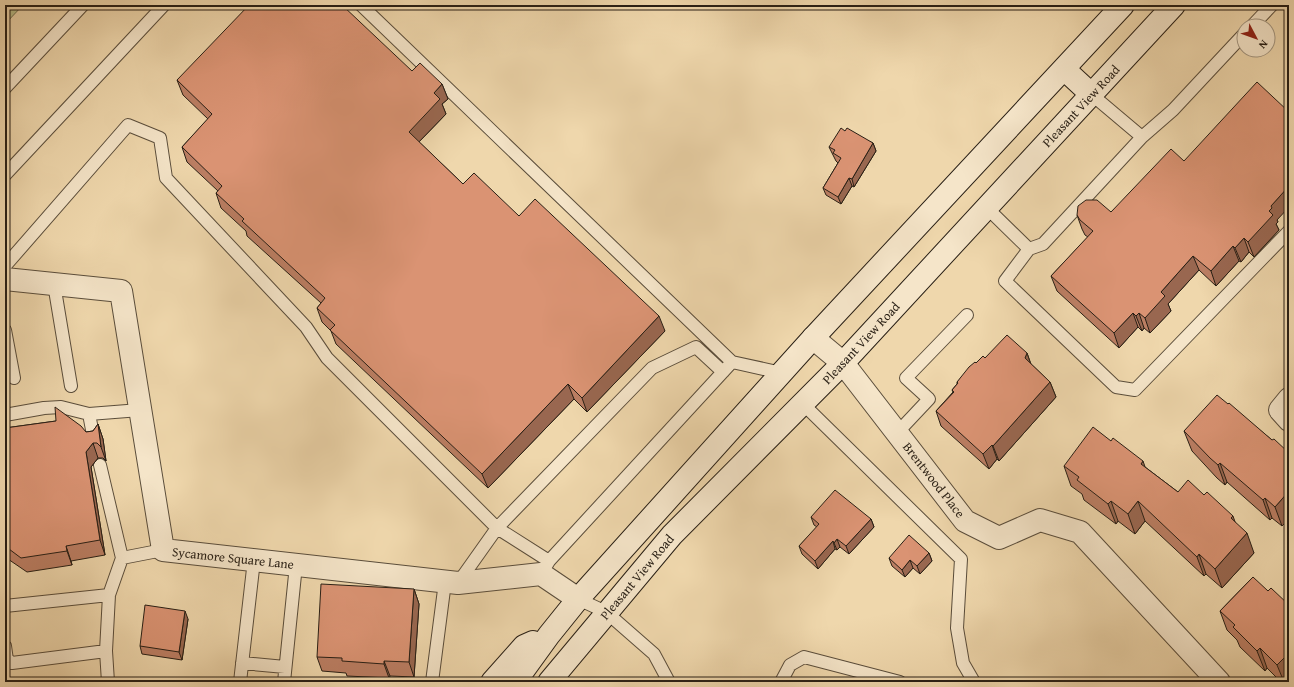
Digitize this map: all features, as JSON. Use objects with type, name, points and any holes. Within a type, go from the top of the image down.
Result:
[{"type":"main road","points":[[515,682],[549,635],[578,599],[814,338],[1123,5]]},
{"type":"main road","name":"Pleasant View Road","points":[[549,682],[606,612],[672,535],[843,363],[1174,5]]},
{"type":"main road","points":[[1064,69],[1091,94]]},
{"type":"main road","name":"Sycamore Square Lane","points":[[5,279],[121,291],[163,550],[451,582],[545,567]]},
{"type":"main road","name":"Brentwood Place","points":[[814,338],[843,363],[965,521],[999,538],[1040,520],[1080,532],[1219,682]]},
{"type":"main road","points":[[545,567],[578,599]]},
{"type":"main road","points":[[492,682],[524,646],[549,635]]},
{"type":"lane","points":[[5,88],[83,5]]},
{"type":"lane","points":[[5,175],[164,5]]},
{"type":"lane","points":[[361,5],[732,362],[782,373]]},
{"type":"lane","points":[[1260,18],[1272,5]]},
{"type":"lane","points":[[1236,43],[1174,110],[1142,137],[1043,244],[1029,248],[1006,282],[1116,387],[1135,390],[1289,231]]},
{"type":"lane","points":[[1091,94],[1142,137]]},
{"type":"lane","points":[[5,266],[128,124],[160,138],[166,178],[306,327],[327,358],[497,528],[545,567],[732,362]]},
{"type":"lane","points":[[987,208],[1029,248]]},
{"type":"lane","points":[[54,284],[71,386]]},
{"type":"lane","points":[[897,433],[929,399],[906,378],[966,315]]},
{"type":"lane","points":[[5,330],[14,378]]},
{"type":"lane","points":[[432,682],[451,582],[497,528],[652,368],[696,347],[723,372]]},
{"type":"lane","points":[[803,404],[961,559],[957,628],[963,663],[974,682]]},
{"type":"lane","points":[[5,415],[44,408],[61,407],[89,414],[140,410]]},
{"type":"lane","points":[[89,414],[94,440]]},
{"type":"lane","points":[[100,465],[122,558],[109,596],[106,651],[108,682]]},
{"type":"lane","points":[[122,558],[163,550]]},
{"type":"lane","points":[[240,682],[254,560]]},
{"type":"lane","points":[[284,682],[296,565]]},
{"type":"lane","points":[[5,606],[109,596]]},
{"type":"lane","points":[[578,599],[606,612],[654,654],[669,682]]},
{"type":"lane","points":[[5,646],[7,660],[12,663],[106,651]]},
{"type":"lane","points":[[781,682],[790,665],[804,657],[900,682]]},
{"type":"lane","points":[[242,663],[285,667]]},
{"type":"green space","points":[[5,5],[23,5],[5,24]]},
{"type":"building","points":[[249,5],[342,5],[412,71],[420,63],[442,84],[434,93],[440,99],[409,132],[463,184],[474,173],[519,216],[535,199],[659,316],[582,398],[568,384],[482,474],[330,330],[335,325],[317,308],[325,298],[242,221],[244,219],[216,193],[222,186],[182,147],[212,114],[177,80]]},
{"type":"building","points":[[1257,82],[1289,112],[1289,186],[1271,206],[1272,208],[1269,211],[1273,215],[1248,242],[1244,238],[1235,248],[1233,246],[1211,271],[1193,256],[1161,292],[1165,296],[1145,318],[1139,313],[1136,316],[1133,313],[1114,333],[1051,276],[1093,231],[1080,220],[1077,215],[1078,206],[1086,200],[1097,200],[1111,212],[1171,149],[1184,161]]},
{"type":"building","points":[[841,128],[845,131],[847,128],[873,143],[852,179],[849,178],[838,197],[823,188],[841,158],[833,153],[835,150],[829,147]]},
{"type":"building","points":[[1007,335],[1027,353],[1025,358],[1050,382],[993,446],[992,445],[983,454],[936,411],[954,392],[952,390],[969,367],[983,356],[985,358]]},
{"type":"building","points":[[1217,395],[1228,404],[1229,403],[1272,440],[1274,439],[1289,453],[1289,491],[1275,507],[1265,498],[1263,500],[1220,463],[1218,465],[1184,431]]},
{"type":"building","points":[[55,407],[81,426],[86,432],[93,431],[98,424],[101,447],[97,443],[93,443],[86,452],[100,540],[66,546],[67,551],[21,558],[5,546],[5,428],[56,421]]},
{"type":"building","points":[[1093,427],[1111,441],[1113,438],[1143,461],[1141,464],[1178,492],[1188,480],[1204,495],[1207,492],[1233,516],[1231,518],[1247,533],[1215,569],[1199,554],[1197,557],[1138,501],[1128,514],[1111,501],[1108,504],[1077,480],[1079,477],[1064,466]]},
{"type":"building","points":[[835,490],[871,519],[846,546],[837,539],[834,543],[833,541],[815,561],[799,546],[819,524],[811,517]]},
{"type":"building","points":[[909,535],[929,553],[917,566],[910,560],[902,570],[889,558]]},
{"type":"building","points":[[1253,577],[1268,591],[1271,588],[1289,605],[1289,653],[1277,665],[1260,648],[1257,651],[1233,627],[1235,625],[1220,611]]},
{"type":"building","points":[[321,584],[414,589],[409,662],[384,661],[384,664],[342,661],[342,658],[317,657]]},
{"type":"building","points":[[145,605],[185,611],[179,652],[140,646]]}]
